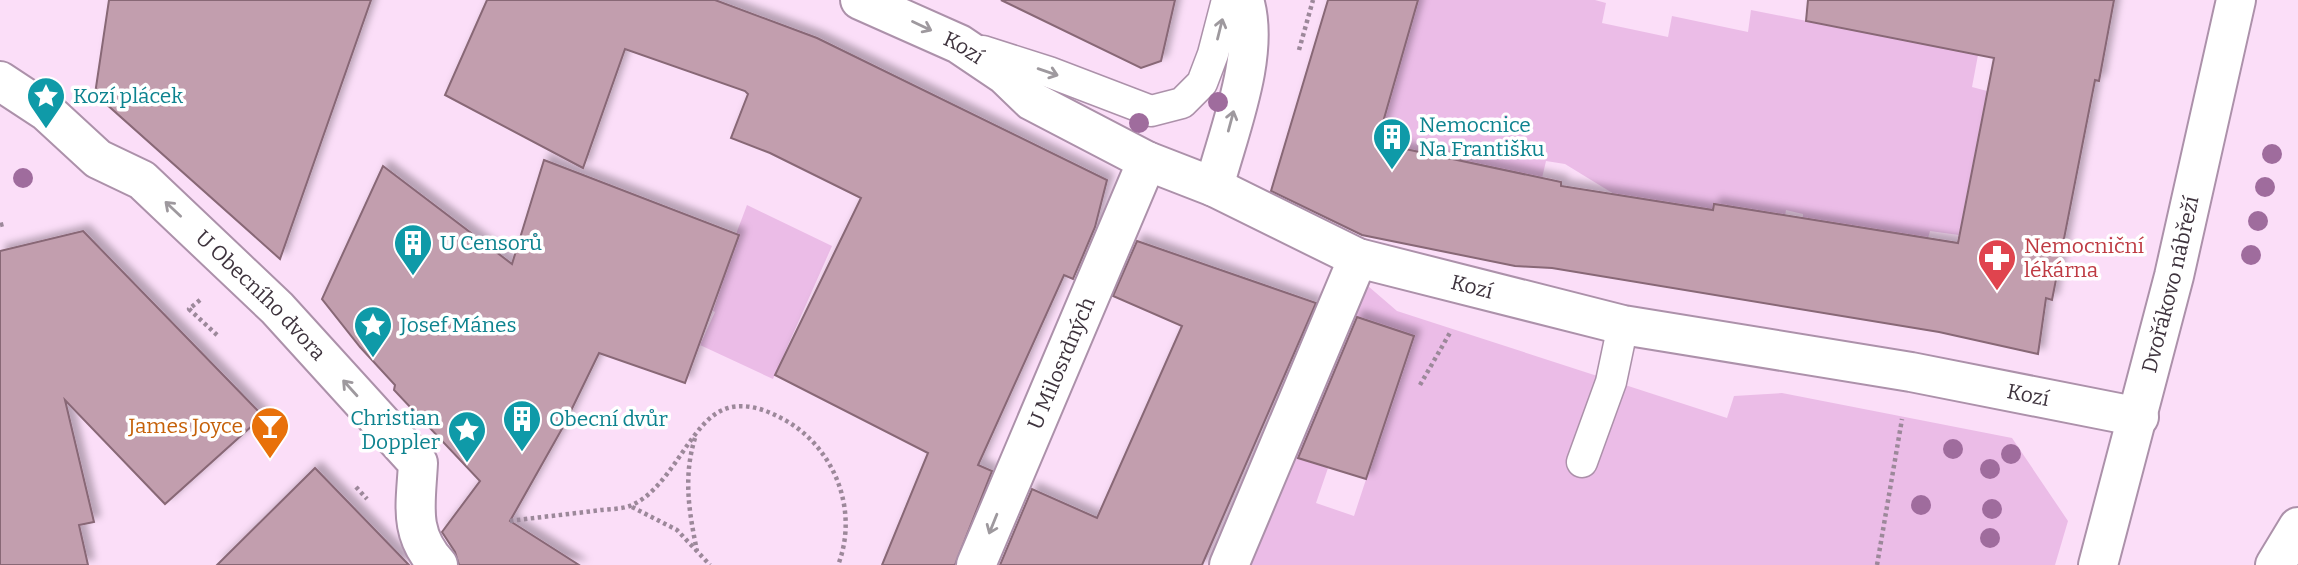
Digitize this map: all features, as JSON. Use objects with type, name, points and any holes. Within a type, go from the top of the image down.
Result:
[{"type":"street","name":"Kozí","points":[[860,0],[959,44],[1005,75],[1031,102],[1147,162],[1214,187],[1358,258],[1623,325],[1911,372],[2139,417]]},
{"type":"street","points":[[1214,187],[1247,59],[1249,18],[1244,0]]},
{"type":"street","name":"Dvořákovo nábřeží","points":[[2098,565],[2174,276],[2236,0]]},
{"type":"street","name":"U Obecního dvora","points":[[0,81],[47,112],[98,159],[142,180],[277,308],[418,463],[415,528],[427,553],[438,565]]},
{"type":"street","name":"U Milosrdných","points":[[976,565],[1147,162]]},
{"type":"street","points":[[1228,565],[1358,258]]},
{"type":"street","points":[[2275,565],[2298,527]]},
{"type":"lane","points":[[959,44],[1049,72],[1151,111],[1182,103],[1202,83],[1213,54],[1227,0]]},
{"type":"lane","points":[[1582,462],[1611,382],[1623,325]]},
{"type":"path","points":[[194,305],[189,309],[216,335]]},
{"type":"path","points":[[1420,385],[1452,330]]},
{"type":"path","points":[[510,521],[631,506],[655,489],[673,470],[705,422],[726,408],[763,409],[797,426],[823,451],[839,485],[847,517],[844,548],[838,565]]},
{"type":"path","points":[[1877,565],[1903,416]]},
{"type":"path","points":[[696,436],[688,461],[687,487],[697,551]]},
{"type":"path","points":[[631,506],[677,530],[710,565]]},
{"type":"shaded area","points":[[1418,0],[1595,0],[1606,3],[1602,23],[1668,37],[1672,16],[1748,32],[1751,10],[1978,55],[1972,87],[1987,91],[1959,235],[1930,231],[1927,242],[1803,219],[1803,214],[1786,210],[1785,216],[1715,204],[1713,210],[1614,194],[1565,164],[1546,161],[1542,178],[1377,143]]},
{"type":"shaded area","points":[[747,205],[832,246],[773,379],[700,345],[715,312],[713,311],[722,284],[718,282]]},
{"type":"shaded area","points":[[1361,280],[1397,311],[1727,418],[1734,396],[1782,393],[2012,438],[2068,521],[2055,565],[1247,565]],"holes":[[[1361,319],[1413,336],[1354,516],[1316,503],[1328,468],[1314,462]]]},
{"type":"building","points":[[109,0],[371,0],[280,259],[95,94]]},
{"type":"building","points":[[487,0],[715,0],[817,38],[1107,180],[1095,227],[1073,279],[1064,275],[978,465],[992,471],[955,565],[882,565],[928,453],[775,375],[861,198],[770,153],[731,138],[748,94],[745,91],[625,49],[583,168],[445,95]]},
{"type":"building","points":[[1001,0],[1175,0],[1161,61],[1141,68]]},
{"type":"building","name":"Nemocnice Na Františku","points":[[1328,0],[1418,0],[1377,143],[1561,182],[1561,186],[1713,210],[1714,204],[1958,243],[1994,58],[1806,21],[1808,0],[2114,0],[2099,81],[2095,80],[2052,300],[2046,298],[2038,354],[1939,332],[1552,268],[1515,266],[1362,235],[1271,191]]},
{"type":"building","points":[[544,160],[739,235],[685,383],[599,353],[563,427],[510,521],[579,565],[459,565],[455,552],[442,532],[480,481],[394,390],[395,385],[322,299],[383,166],[512,264]]},
{"type":"building","points":[[83,231],[263,416],[165,504],[65,400],[94,522],[79,525],[88,565],[0,565],[0,251]]},
{"type":"building","points":[[1137,241],[1316,303],[1202,565],[1000,565],[1032,489],[1097,518],[1182,326],[1113,296]]},
{"type":"building","points":[[1357,317],[1414,336],[1366,479],[1298,458]]},
{"type":"building","points":[[315,468],[409,565],[217,565]]},
{"type":"place","name":"Kozí plácek","points":[[46,130]]},
{"type":"place","name":"Nemocnice Na Františku","points":[[1392,171]]},
{"type":"place","name":"U Censorů","points":[[413,277]]},
{"type":"place","name":"Nemocniční lékárna","points":[[1997,292]]},
{"type":"place","name":"Josef Mánes","points":[[373,359]]},
{"type":"place","name":"Obecní dvůr","points":[[522,453]]},
{"type":"place","name":"James Joyce","points":[[270,460]]},
{"type":"place","name":"Christian Doppler","points":[[467,464]]}]
